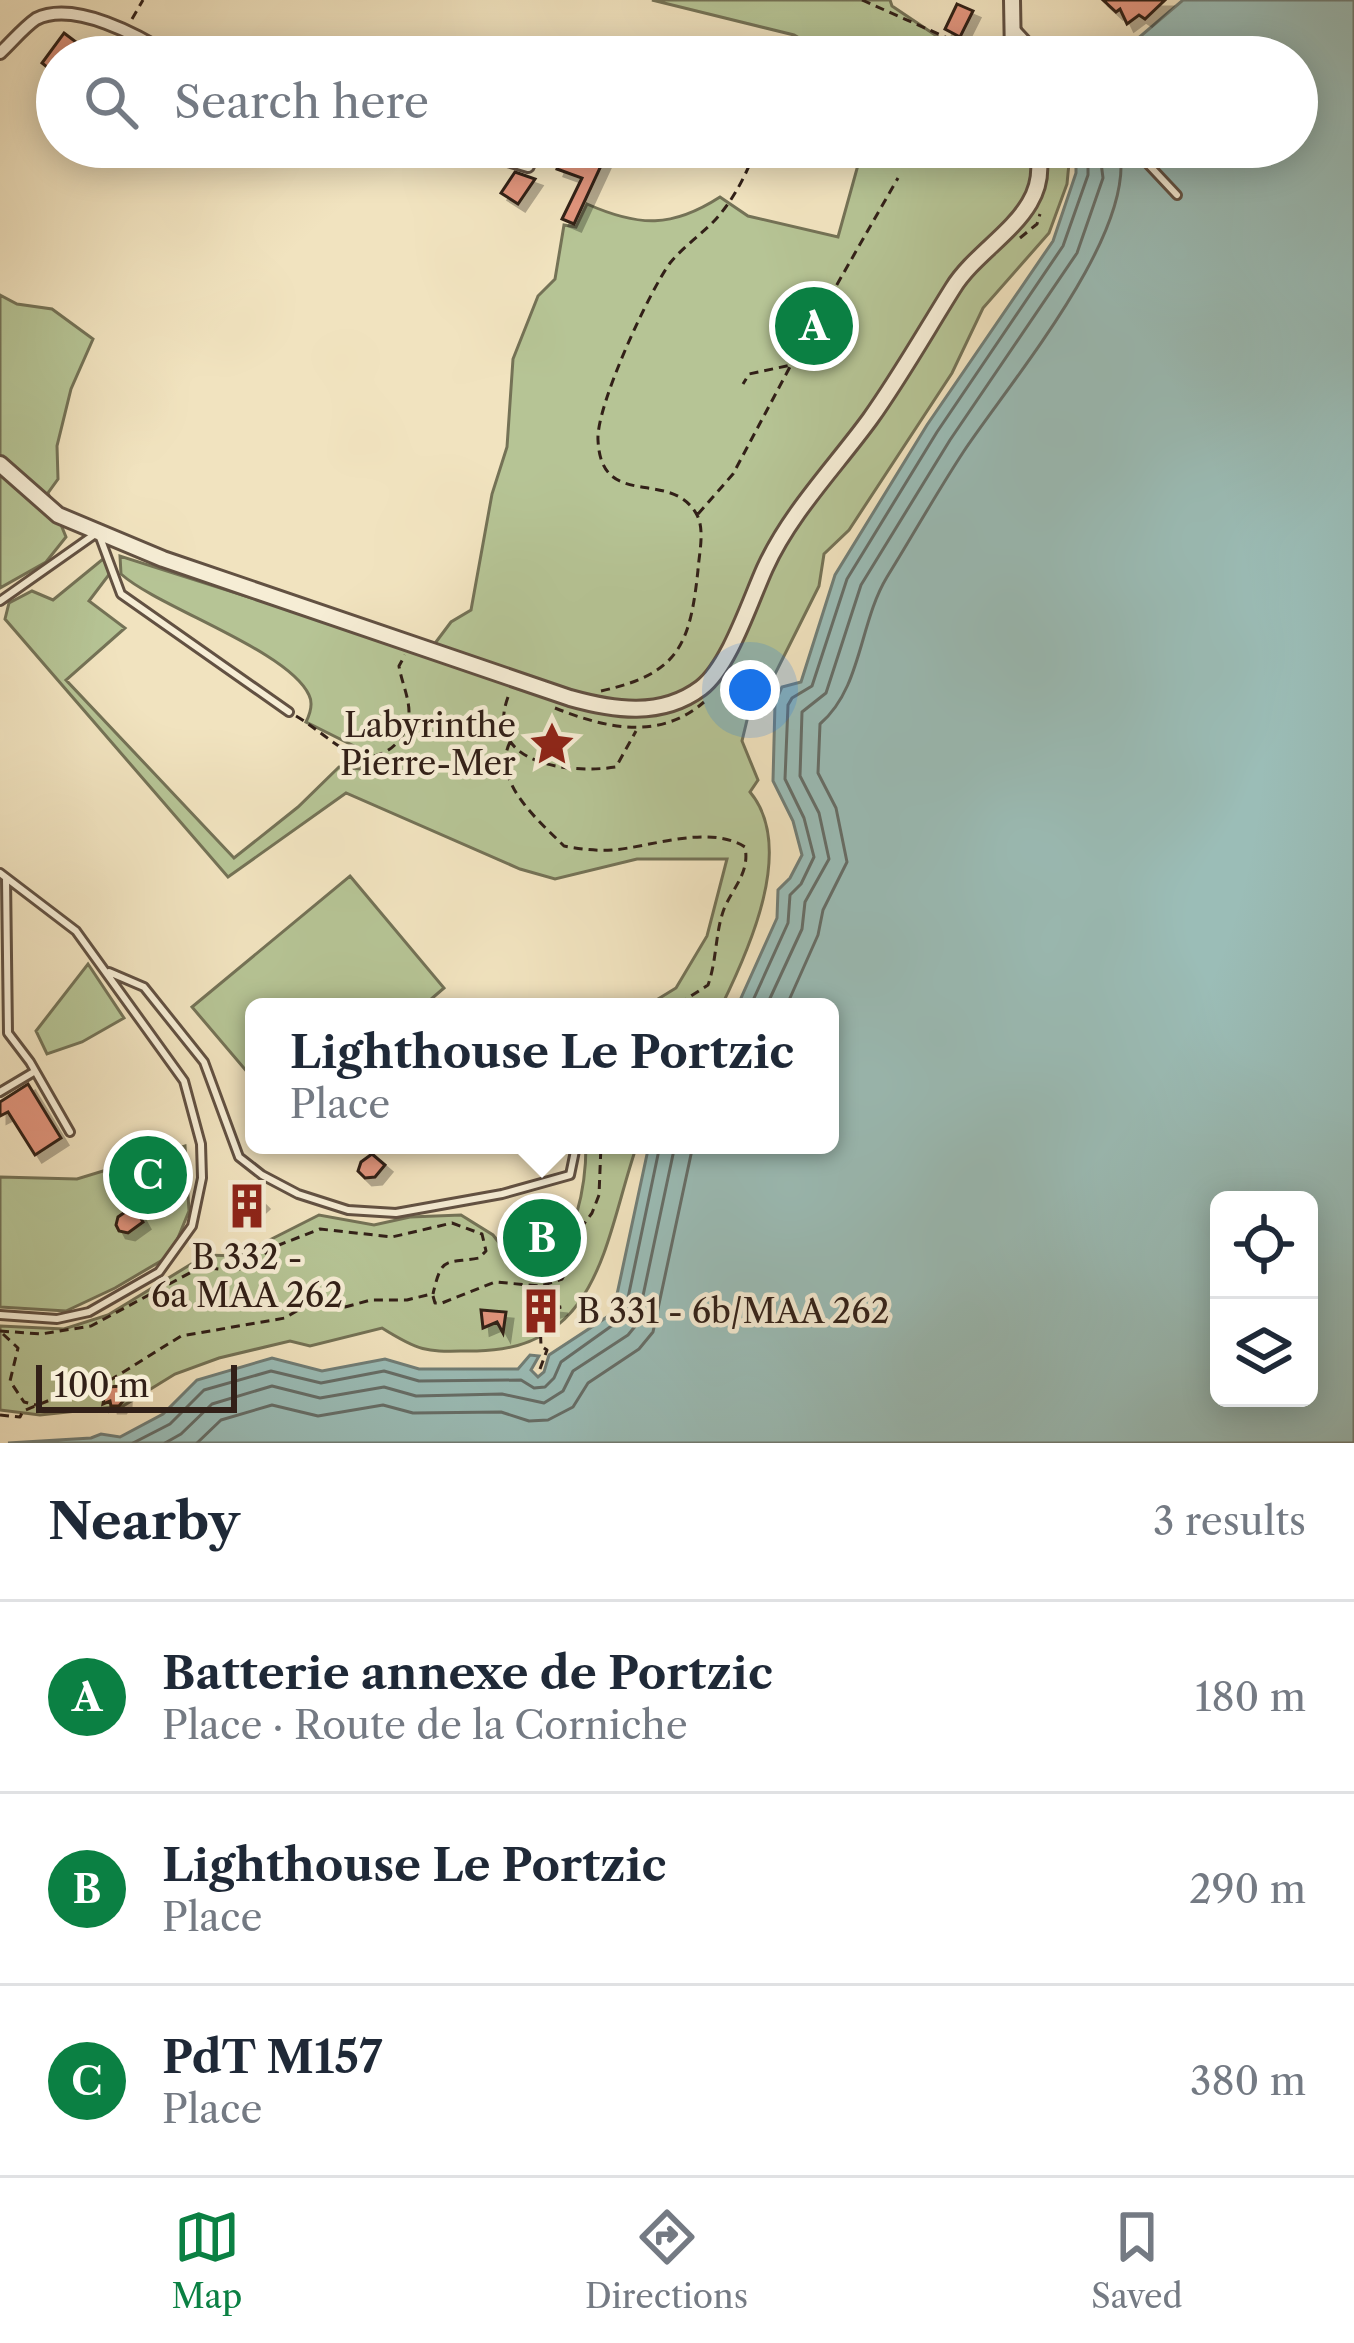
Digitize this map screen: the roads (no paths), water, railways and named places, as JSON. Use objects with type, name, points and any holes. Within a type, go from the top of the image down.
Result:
[{"type":"street","points":[[1012,0],[1012,36]]},
{"type":"street","points":[[0,53],[38,18],[57,12],[127,28],[139,36]]},
{"type":"street","points":[[0,464],[58,515],[163,560],[570,698],[624,710],[655,707],[704,686],[723,660],[774,548],[873,415],[964,271],[1023,214],[1040,178],[1039,168]]},
{"type":"lane","points":[[1011,21],[1024,36]]},
{"type":"lane","points":[[1152,168],[1177,195]]},
{"type":"lane","points":[[0,601],[98,532],[121,594],[289,712]]},
{"type":"lane","points":[[0,1316],[57,1319],[89,1312],[160,1272],[192,1226],[202,1161],[184,1082],[107,971],[53,910],[3,875]]},
{"type":"lane","points":[[3,875],[8,1034],[30,1062],[32,1073],[70,1132]]},
{"type":"lane","points":[[107,971],[144,987],[204,1062],[239,1157],[262,1175],[314,1201],[348,1210],[396,1213],[502,1194],[570,1174],[574,1154]]},
{"type":"lane","points":[[0,1092],[32,1073]]},
{"type":"water","points":[[1183,0],[1354,0],[1354,1443],[8,1443],[101,1434],[120,1437],[163,1414],[197,1380],[272,1358],[322,1371],[385,1359],[419,1369],[518,1369],[530,1355],[539,1356],[531,1370],[538,1377],[549,1355],[613,1313],[647,1154],[839,1154],[839,998],[741,998],[777,918],[778,890],[802,855],[793,821],[773,781],[775,703],[782,687],[801,682],[835,575],[927,425],[1053,241],[1076,168],[1318,168],[1318,36],[1141,36]]},
{"type":"place","name":"Batterie annexe de Portzic","points":[[814,326]]},
{"type":"place","name":"Labyrinthe Pierre-Mer","points":[[552,744]]},
{"type":"place","name":"PdT M157","points":[[148,1175]]},
{"type":"place","name":"B 332 - 6a MAA 262","points":[[247,1206]]},
{"type":"place","name":"Lighthouse Le Portzic","points":[[542,1238]]},
{"type":"place","name":"B 331 - 6b/MAA 262","points":[[541,1311]]}]
